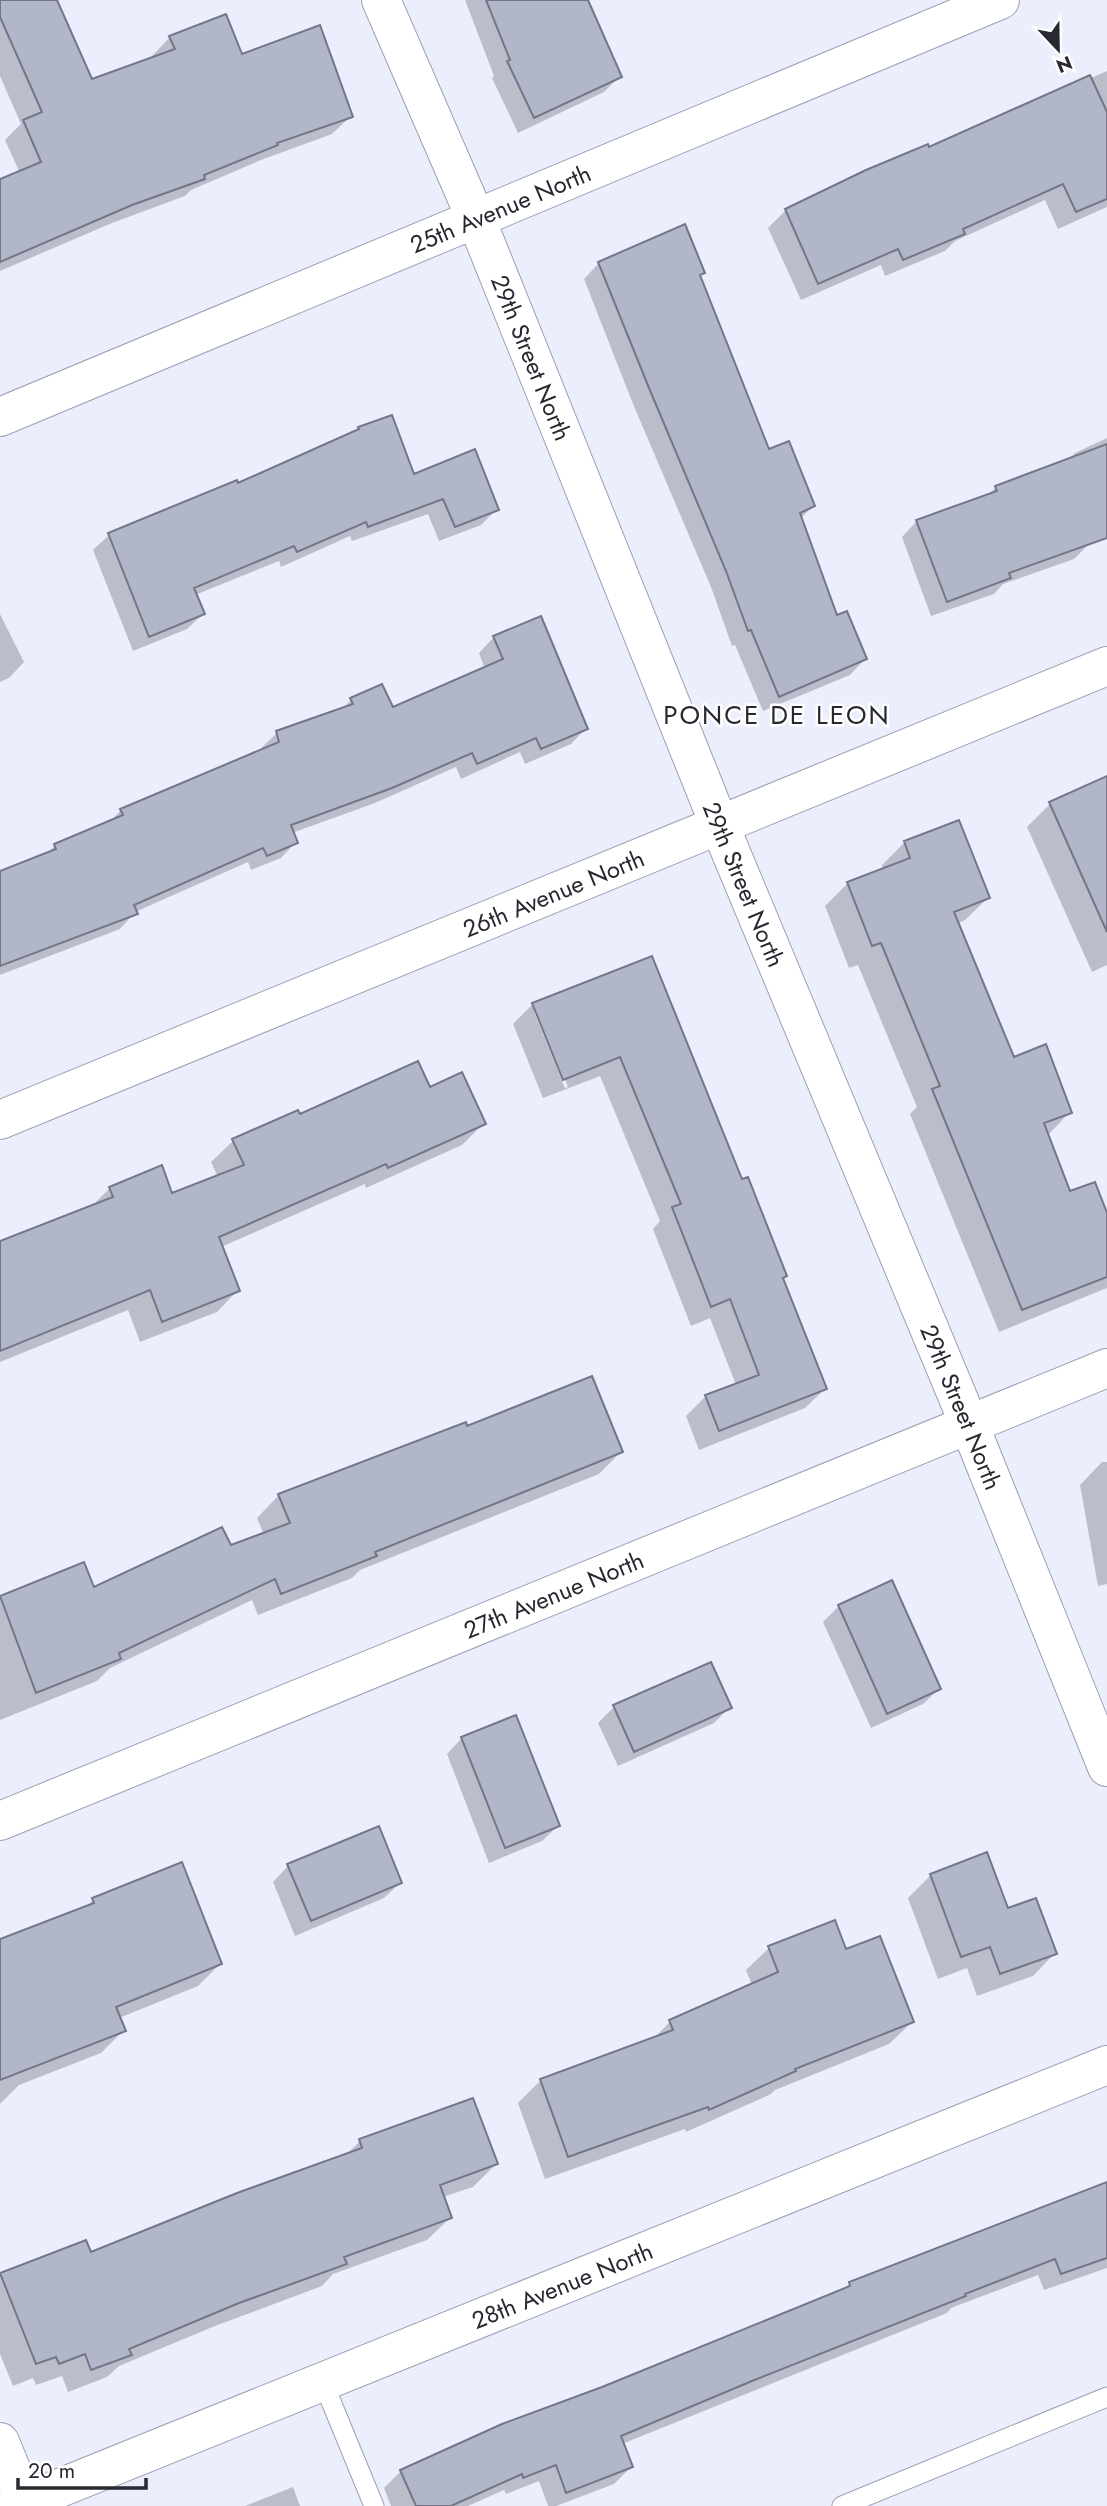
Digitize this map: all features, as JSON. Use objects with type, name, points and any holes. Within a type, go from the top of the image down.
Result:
[{"type":"street","name":"29th Street North","points":[[382,0],[476,219],[719,824],[969,1424],[1107,1767]]},
{"type":"street","name":"25th Avenue North","points":[[0,417],[1000,0]]},
{"type":"street","name":"26th Avenue North","points":[[0,1120],[1107,666]]},
{"type":"street","name":"27th Avenue North","points":[[0,1821],[1107,1368]]},
{"type":"street","name":"28th Avenue North","points":[[22,2505],[1107,2065]]},
{"type":"street","points":[[0,2442],[22,2505]]},
{"type":"lane","points":[[323,2382],[374,2506]]},
{"type":"lane","points":[[842,2506],[1107,2398]]},
{"type":"building","points":[[0,0],[57,0],[92,79],[175,49],[169,36],[226,14],[242,54],[320,25],[353,117],[277,143],[278,145],[204,175],[205,179],[132,205],[0,262],[0,179],[41,162],[23,120],[42,112],[0,17]]},
{"type":"building","points":[[486,0],[588,0],[622,77],[534,118],[507,61],[510,60]]},
{"type":"building","points":[[1090,75],[1107,112],[1107,199],[1076,212],[1063,184],[963,229],[965,234],[903,260],[898,249],[818,284],[785,209],[866,170],[928,144],[929,147]]},
{"type":"building","points":[[685,224],[705,273],[700,275],[769,449],[789,441],[815,506],[800,513],[837,615],[847,611],[867,659],[779,697],[751,630],[748,631],[726,571],[598,262]]},
{"type":"building","points":[[392,415],[414,474],[475,449],[499,510],[455,527],[443,499],[368,527],[366,522],[297,552],[294,546],[194,588],[205,614],[149,637],[108,533],[237,480],[238,483],[359,429],[358,427]]},
{"type":"building","points":[[1107,444],[1107,538],[1009,573],[1011,578],[947,602],[916,520],[997,491],[995,486]]},
{"type":"building","points":[[541,616],[588,729],[541,749],[536,738],[477,764],[472,753],[392,788],[291,825],[298,843],[267,856],[263,848],[134,905],[138,914],[0,966],[0,871],[56,849],[54,844],[123,815],[120,809],[279,742],[276,731],[353,704],[350,698],[382,684],[393,707],[503,659],[493,636]]},
{"type":"building","points":[[1107,776],[1107,932],[1049,802]]},
{"type":"building","points":[[959,820],[990,898],[954,912],[1014,1057],[1046,1044],[1072,1113],[1044,1123],[1070,1191],[1095,1182],[1107,1213],[1107,1277],[1022,1310],[932,1089],[940,1086],[881,943],[872,946],[847,882],[910,858],[904,841]]},
{"type":"building","points":[[652,956],[742,1179],[748,1177],[787,1276],[783,1278],[827,1389],[719,1431],[705,1395],[759,1375],[730,1299],[711,1307],[672,1207],[681,1204],[620,1057],[563,1080],[532,1003]]},
{"type":"building","points":[[418,1061],[430,1087],[462,1072],[486,1124],[388,1168],[386,1164],[219,1237],[240,1291],[162,1322],[150,1290],[0,1351],[0,1241],[113,1197],[109,1187],[162,1165],[172,1193],[244,1165],[232,1139],[298,1110],[300,1114]]},
{"type":"building","points":[[592,1376],[623,1452],[375,1552],[377,1556],[281,1594],[275,1579],[119,1653],[121,1659],[36,1693],[0,1596],[84,1562],[94,1587],[222,1527],[231,1545],[290,1523],[278,1494],[466,1422],[467,1426]]},
{"type":"building","points":[[892,1580],[941,1689],[887,1714],[838,1605]]},
{"type":"building","points":[[711,1662],[732,1708],[634,1752],[613,1705]]},
{"type":"building","points":[[516,1715],[560,1826],[505,1848],[461,1737]]},
{"type":"building","points":[[379,1826],[402,1883],[311,1921],[287,1864]]},
{"type":"building","points":[[987,1852],[1008,1908],[1036,1898],[1057,1954],[1000,1974],[990,1947],[961,1957],[930,1874]]},
{"type":"building","points":[[182,1862],[222,1964],[116,2007],[126,2031],[0,2080],[0,1939],[94,1903],[92,1898]]},
{"type":"building","points":[[835,1920],[846,1949],[880,1936],[914,2022],[795,2069],[796,2071],[709,2110],[708,2107],[568,2157],[540,2079],[673,2030],[669,2020],[778,1972],[768,1946]]},
{"type":"building","points":[[473,2098],[498,2164],[440,2185],[452,2218],[344,2257],[347,2264],[239,2303],[129,2349],[132,2355],[91,2370],[85,2354],[59,2364],[56,2357],[36,2364],[0,2273],[86,2240],[91,2252],[237,2193],[362,2148],[359,2139]]},
{"type":"building","points":[[1107,2182],[1107,2258],[1061,2274],[1055,2259],[621,2436],[633,2467],[566,2493],[556,2465],[523,2478],[522,2474],[451,2506],[416,2506],[400,2470],[502,2424],[602,2387],[850,2286],[849,2282]]},
{"type":"district","name":"PONCE DE LEON","points":[[777,715]]}]
